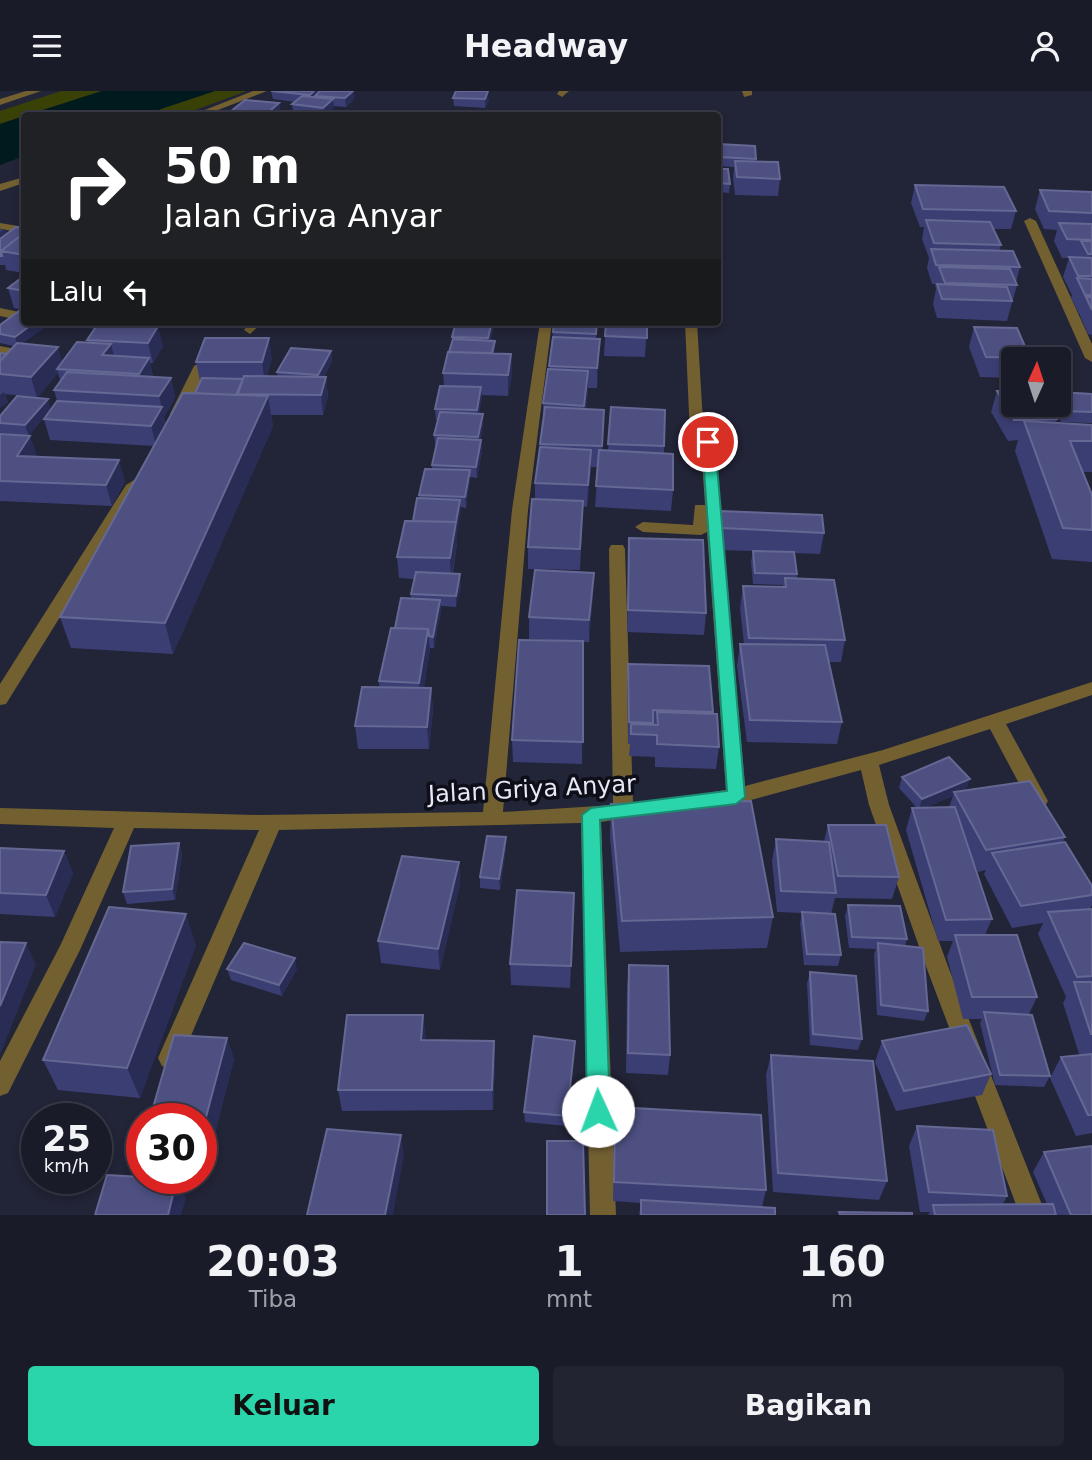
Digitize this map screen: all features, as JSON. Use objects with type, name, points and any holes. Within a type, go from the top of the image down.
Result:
[{"type":"street","points":[[0,102],[36,91]]},
{"type":"street","points":[[205,112],[262,91]]},
{"type":"street","points":[[0,188],[21,181]]},
{"type":"street","points":[[1030,221],[1092,358]]},
{"type":"street","points":[[0,226],[21,230]]},
{"type":"street","points":[[0,312],[21,316]]},
{"type":"street","points":[[492,819],[520,510],[545,326]]},
{"type":"street","points":[[643,527],[701,530],[691,326]]},
{"type":"street","points":[[0,350],[44,358]]},
{"type":"street","points":[[172,424],[201,366]]},
{"type":"street","points":[[708,442],[736,797]]},
{"type":"street","points":[[0,699],[144,470]]},
{"type":"street","points":[[617,549],[623,812]]},
{"type":"street","name":"Jalan Griya Anyar","points":[[0,817],[126,823],[272,824],[492,819],[623,812],[736,797],[869,761],[1092,688]]},
{"type":"street","points":[[995,721],[1047,818]]},
{"type":"street","points":[[869,761],[879,805],[938,969],[1033,1215]]},
{"type":"street","points":[[591,815],[603,1215]]},
{"type":"street","points":[[0,1085],[69,950],[126,823]]},
{"type":"street","points":[[169,1060],[272,824]]},
{"type":"green space","points":[[61,91],[102,91],[37,112],[21,112],[21,117],[0,124],[0,111]]},
{"type":"green space","points":[[215,91],[247,91],[190,112],[152,112]]},
{"type":"shaded area","points":[[102,91],[215,91],[152,112],[36,112]]},
{"type":"shaded area","points":[[21,117],[21,157],[0,165],[0,124]]},
{"type":"building","points":[[271,91],[314,91],[310,95]]},
{"type":"building","points":[[320,91],[353,91],[345,98],[315,96]]},
{"type":"building","points":[[456,91],[488,91],[485,99],[453,98]]},
{"type":"building","points":[[302,96],[333,99],[323,108],[292,104]]},
{"type":"building","points":[[245,100],[279,103],[268,112],[230,112]]},
{"type":"building","points":[[721,144],[755,146],[756,159],[721,157]]},
{"type":"building","points":[[735,161],[778,162],[780,179],[737,177]]},
{"type":"building","points":[[721,169],[728,169],[730,184],[721,183]]},
{"type":"building","points":[[915,185],[1004,187],[1016,211],[923,209]]},
{"type":"building","points":[[1040,190],[1092,192],[1092,213],[1049,211]]},
{"type":"building","points":[[926,220],[990,222],[1001,245],[934,243]]},
{"type":"building","points":[[1059,223],[1092,224],[1092,240],[1067,239]]},
{"type":"building","points":[[16,227],[21,228],[21,235],[1,251],[2,256],[0,256],[0,239]]},
{"type":"building","points":[[21,235],[21,254],[1,251]]},
{"type":"building","points":[[1081,241],[1092,241],[1092,254],[1088,254]]},
{"type":"building","points":[[931,249],[1013,251],[1020,267],[936,265]]},
{"type":"building","points":[[1069,257],[1092,258],[1092,276],[1078,276]]},
{"type":"building","points":[[939,267],[1010,269],[1017,285],[945,283]]},
{"type":"building","points":[[21,278],[21,290],[8,288]]},
{"type":"building","points":[[1077,278],[1092,279],[1092,295],[1085,295]]},
{"type":"building","points":[[937,284],[1007,287],[1012,301],[942,299]]},
{"type":"building","points":[[1086,297],[1092,297],[1092,310]]},
{"type":"building","points":[[19,311],[21,326],[30,326],[15,337],[0,334],[0,325]]},
{"type":"building","points":[[97,326],[158,326],[148,343],[87,340]]},
{"type":"building","points":[[455,326],[491,326],[488,338],[452,337]]},
{"type":"building","points":[[554,326],[597,326],[596,334],[553,332]]},
{"type":"building","points":[[606,326],[647,326],[647,338],[605,336]]},
{"type":"building","points":[[974,327],[1017,328],[1025,347],[1001,347],[1001,357],[986,357]]},
{"type":"building","points":[[553,337],[600,339],[597,368],[549,366]]},
{"type":"building","points":[[205,338],[269,338],[262,362],[196,362]]},
{"type":"building","points":[[453,339],[495,341],[492,353],[449,352]]},
{"type":"building","points":[[77,342],[111,344],[102,355],[149,358],[139,374],[57,369]]},
{"type":"building","points":[[17,343],[58,347],[31,377],[0,374],[0,361]]},
{"type":"building","points":[[291,348],[331,351],[318,375],[277,372]]},
{"type":"building","points":[[448,352],[511,354],[508,375],[443,373]]},
{"type":"building","points":[[548,369],[588,371],[584,406],[543,403]]},
{"type":"building","points":[[67,372],[171,378],[159,396],[54,390]]},
{"type":"building","points":[[244,376],[326,377],[321,395],[238,394]]},
{"type":"building","points":[[202,378],[243,379],[236,395],[195,393]]},
{"type":"building","points":[[440,386],[481,387],[477,410],[435,409]]},
{"type":"building","points":[[183,393],[268,396],[165,623],[60,617]]},
{"type":"building","points":[[1071,393],[1092,394],[1092,412],[1071,411]]},
{"type":"building","points":[[17,396],[48,399],[25,425],[0,423],[0,416]]},
{"type":"building","points":[[57,401],[162,407],[151,426],[44,419]]},
{"type":"building","points":[[545,407],[604,410],[602,446],[540,444]]},
{"type":"building","points":[[611,407],[665,410],[664,446],[608,444]]},
{"type":"building","points":[[440,412],[483,414],[478,437],[434,435]]},
{"type":"building","points":[[1012,417],[1057,419],[1014,420]]},
{"type":"building","points":[[1024,421],[1092,425],[1092,441],[1070,441],[1092,495],[1092,530],[1063,528]]},
{"type":"building","points":[[0,434],[30,436],[17,456],[119,460],[106,485],[0,481]]},
{"type":"building","points":[[438,438],[481,440],[476,467],[432,465]]},
{"type":"building","points":[[540,447],[591,450],[588,485],[535,483]]},
{"type":"building","points":[[599,450],[673,454],[673,490],[596,486]]},
{"type":"building","points":[[425,469],[470,470],[465,497],[419,495]]},
{"type":"building","points":[[417,498],[460,500],[456,522],[413,521]]},
{"type":"building","points":[[532,499],[583,501],[580,549],[528,547]]},
{"type":"building","points":[[720,511],[822,515],[824,533],[722,528]]},
{"type":"building","points":[[405,521],[456,522],[450,558],[397,557]]},
{"type":"building","points":[[629,538],[703,540],[706,613],[628,610]]},
{"type":"building","points":[[753,551],[794,552],[797,574],[755,573]]},
{"type":"building","points":[[535,570],[594,573],[589,620],[529,617]]},
{"type":"building","points":[[416,572],[460,574],[456,596],[411,594]]},
{"type":"building","points":[[785,578],[834,580],[845,640],[749,638],[743,586],[786,587]]},
{"type":"building","points":[[401,598],[440,600],[433,637],[429,636],[428,629],[395,628]]},
{"type":"building","points":[[391,628],[428,629],[419,683],[379,681]]},
{"type":"building","points":[[519,640],[583,641],[583,742],[512,740]]},
{"type":"building","points":[[740,644],[825,645],[842,722],[750,720]]},
{"type":"building","points":[[628,664],[709,666],[713,712],[653,710],[653,723],[629,722]]},
{"type":"building","points":[[362,687],[431,688],[427,727],[355,726]]},
{"type":"building","points":[[657,712],[717,714],[719,747],[657,744],[657,735],[631,734],[631,724],[658,725]]},
{"type":"building","points":[[949,757],[970,779],[922,799],[902,777]]},
{"type":"building","points":[[1030,781],[1065,837],[986,850],[954,792]]},
{"type":"building","points":[[751,801],[773,917],[622,921],[611,804]]},
{"type":"building","points":[[955,807],[992,919],[946,920],[912,808]]},
{"type":"building","points":[[828,825],[886,825],[899,877],[838,876]]},
{"type":"building","points":[[487,836],[506,837],[499,879],[480,877]]},
{"type":"building","points":[[776,839],[829,842],[836,893],[781,891]]},
{"type":"building","points":[[1065,842],[1092,886],[1092,895],[1021,906],[992,853]]},
{"type":"building","points":[[179,843],[172,889],[123,892],[131,846]]},
{"type":"building","points":[[0,848],[64,851],[46,895],[0,893]]},
{"type":"building","points":[[402,856],[459,862],[438,949],[378,941]]},
{"type":"building","points":[[517,890],[574,893],[571,966],[510,964]]},
{"type":"building","points":[[848,905],[900,906],[907,939],[852,937]]},
{"type":"building","points":[[109,907],[186,914],[127,1068],[43,1060]]},
{"type":"building","points":[[1092,909],[1092,976],[1077,977],[1048,912]]},
{"type":"building","points":[[802,912],[835,914],[841,955],[807,954]]},
{"type":"building","points":[[955,935],[1017,935],[1037,997],[972,997]]},
{"type":"building","points":[[0,942],[26,943],[0,1006]]},
{"type":"building","points":[[244,943],[295,958],[279,985],[227,969]]},
{"type":"building","points":[[878,943],[923,948],[928,1011],[881,1005]]},
{"type":"building","points":[[629,965],[668,966],[670,1055],[628,1053]]},
{"type":"building","points":[[810,972],[856,976],[862,1039],[813,1034]]},
{"type":"building","points":[[1074,982],[1092,982],[1092,1034],[1091,1034]]},
{"type":"building","points":[[984,1012],[1032,1015],[1050,1076],[1000,1075]]},
{"type":"building","points":[[347,1015],[423,1015],[421,1040],[494,1041],[492,1090],[338,1090]]},
{"type":"building","points":[[967,1025],[991,1074],[904,1091],[882,1041]]},
{"type":"building","points":[[174,1035],[227,1038],[210,1103],[154,1103]]},
{"type":"building","points":[[534,1036],[575,1041],[567,1116],[524,1112]]},
{"type":"building","points":[[1092,1054],[1092,1115],[1088,1115],[1061,1057]]},
{"type":"building","points":[[771,1055],[873,1061],[887,1181],[778,1173]]},
{"type":"building","points":[[615,1107],[761,1115],[766,1190],[614,1182]]},
{"type":"building","points":[[917,1126],[993,1130],[1007,1196],[929,1192]]},
{"type":"building","points":[[327,1129],[401,1135],[385,1215],[307,1215]]},
{"type":"building","points":[[547,1141],[583,1141],[585,1215],[547,1215]]},
{"type":"building","points":[[1092,1146],[1092,1215],[1071,1215],[1044,1152]]},
{"type":"building","points":[[112,1175],[126,1176],[126,1194],[173,1194],[168,1215],[95,1215],[101,1194],[112,1194]]},
{"type":"building","points":[[641,1200],[775,1208],[775,1215],[641,1215]]},
{"type":"building","points":[[1053,1204],[1056,1215],[935,1215],[933,1205]]},
{"type":"building","points":[[839,1212],[912,1213],[912,1215],[840,1215]]},
{"type":"route","points":[[598,1111],[591,815],[736,797],[708,442]]}]
